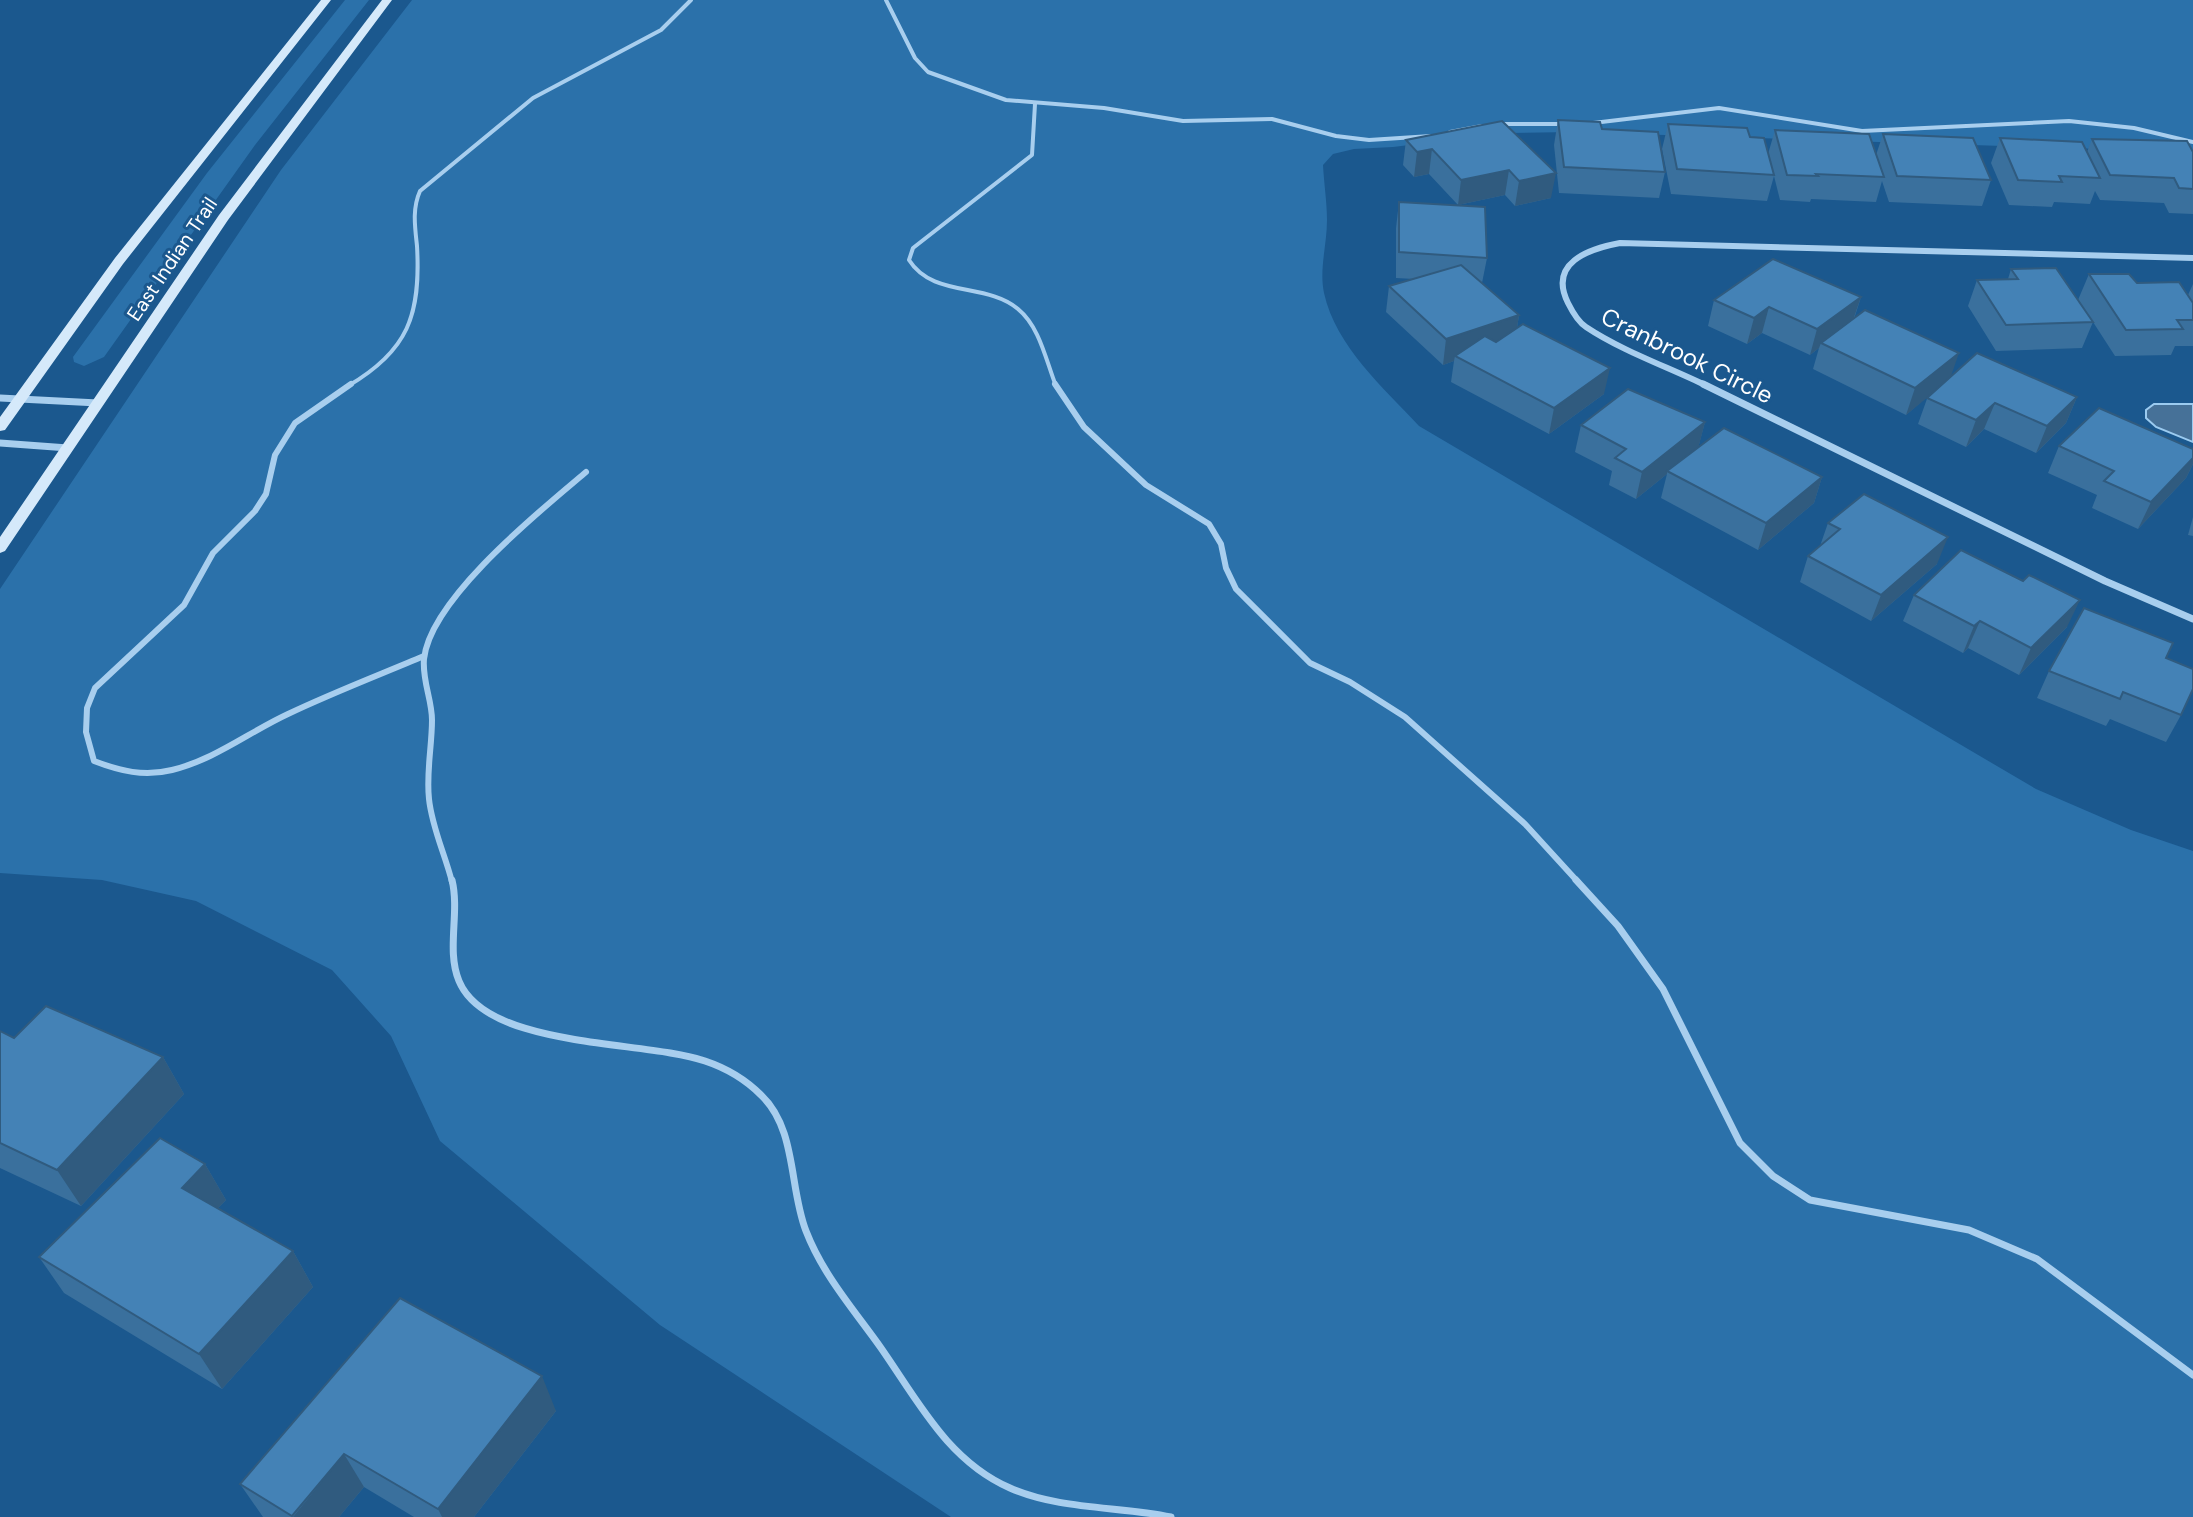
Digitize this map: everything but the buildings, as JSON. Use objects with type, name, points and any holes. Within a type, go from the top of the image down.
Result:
[{"type":"main road","name":"East Indian Trail","points":[[0,427],[182,178],[326,0]]},
{"type":"main road","name":"East Indian Trail","points":[[0,548],[223,218],[387,0]]},
{"type":"street","name":"Cranbrook Circle","points":[[2193,258],[1620,243],[1593,246],[1574,257],[1561,272],[1560,290],[1567,308],[1584,326],[2105,581],[2193,619]]},
{"type":"street","points":[[0,398],[98,403]]},
{"type":"street","points":[[0,443],[68,448]]},
{"type":"lane","points":[[424,656],[284,715],[209,759],[168,772],[113,771],[94,761],[84,738],[83,710],[97,685],[111,669],[173,619],[192,596],[215,550],[254,512],[267,493],[276,450],[293,425],[314,405],[364,376],[406,336],[414,314],[417,253],[413,203],[420,191],[533,98],[661,30],[691,0]]},
{"type":"lane","points":[[886,0],[915,58],[928,72],[1003,99],[1104,108],[1183,121],[1272,119],[1336,136],[1369,140],[1437,135],[1503,124],[1570,124]]},
{"type":"lane","points":[[1035,104],[1032,155],[913,248],[909,260],[917,273],[932,282],[994,296],[1018,309],[1034,328],[1058,392],[1084,427],[1146,485],[1209,524],[1221,544],[1226,568],[1236,589],[1310,663],[1350,682],[1405,717],[1525,824],[1618,926],[1663,989],[1740,1143],[1773,1176],[1810,1200],[1969,1230],[2037,1259],[2193,1375]]},
{"type":"lane","points":[[1584,124],[1697,108],[1719,108],[1862,131],[2069,121],[2134,128],[2193,142]]},
{"type":"lane","points":[[586,472],[530,519],[485,568],[445,614],[424,656],[432,712],[428,796],[438,848],[454,889],[454,968],[459,984],[475,1004],[513,1025],[556,1038],[655,1050],[732,1072],[763,1095],[783,1129],[804,1226],[829,1281],[881,1348],[925,1419],[966,1462],[1011,1488],[1171,1517]]},
{"type":"shaded area","points":[[345,0],[369,0],[255,145],[104,357],[84,366],[74,362],[73,357],[207,173]]},
{"type":"shaded area","points":[[412,0],[2193,0],[2193,152],[1572,132],[1506,133],[1354,149],[1333,154],[1323,165],[1327,220],[1322,275],[1330,313],[1350,349],[1419,426],[2036,789],[2131,830],[2193,851],[2193,1517],[951,1517],[660,1325],[440,1141],[391,1036],[332,970],[196,901],[102,880],[0,873],[0,589],[281,170]]},
{"type":"shaded area","points":[[2154,404],[2193,404],[2193,442],[2156,427],[2146,418],[2146,410]]}]
